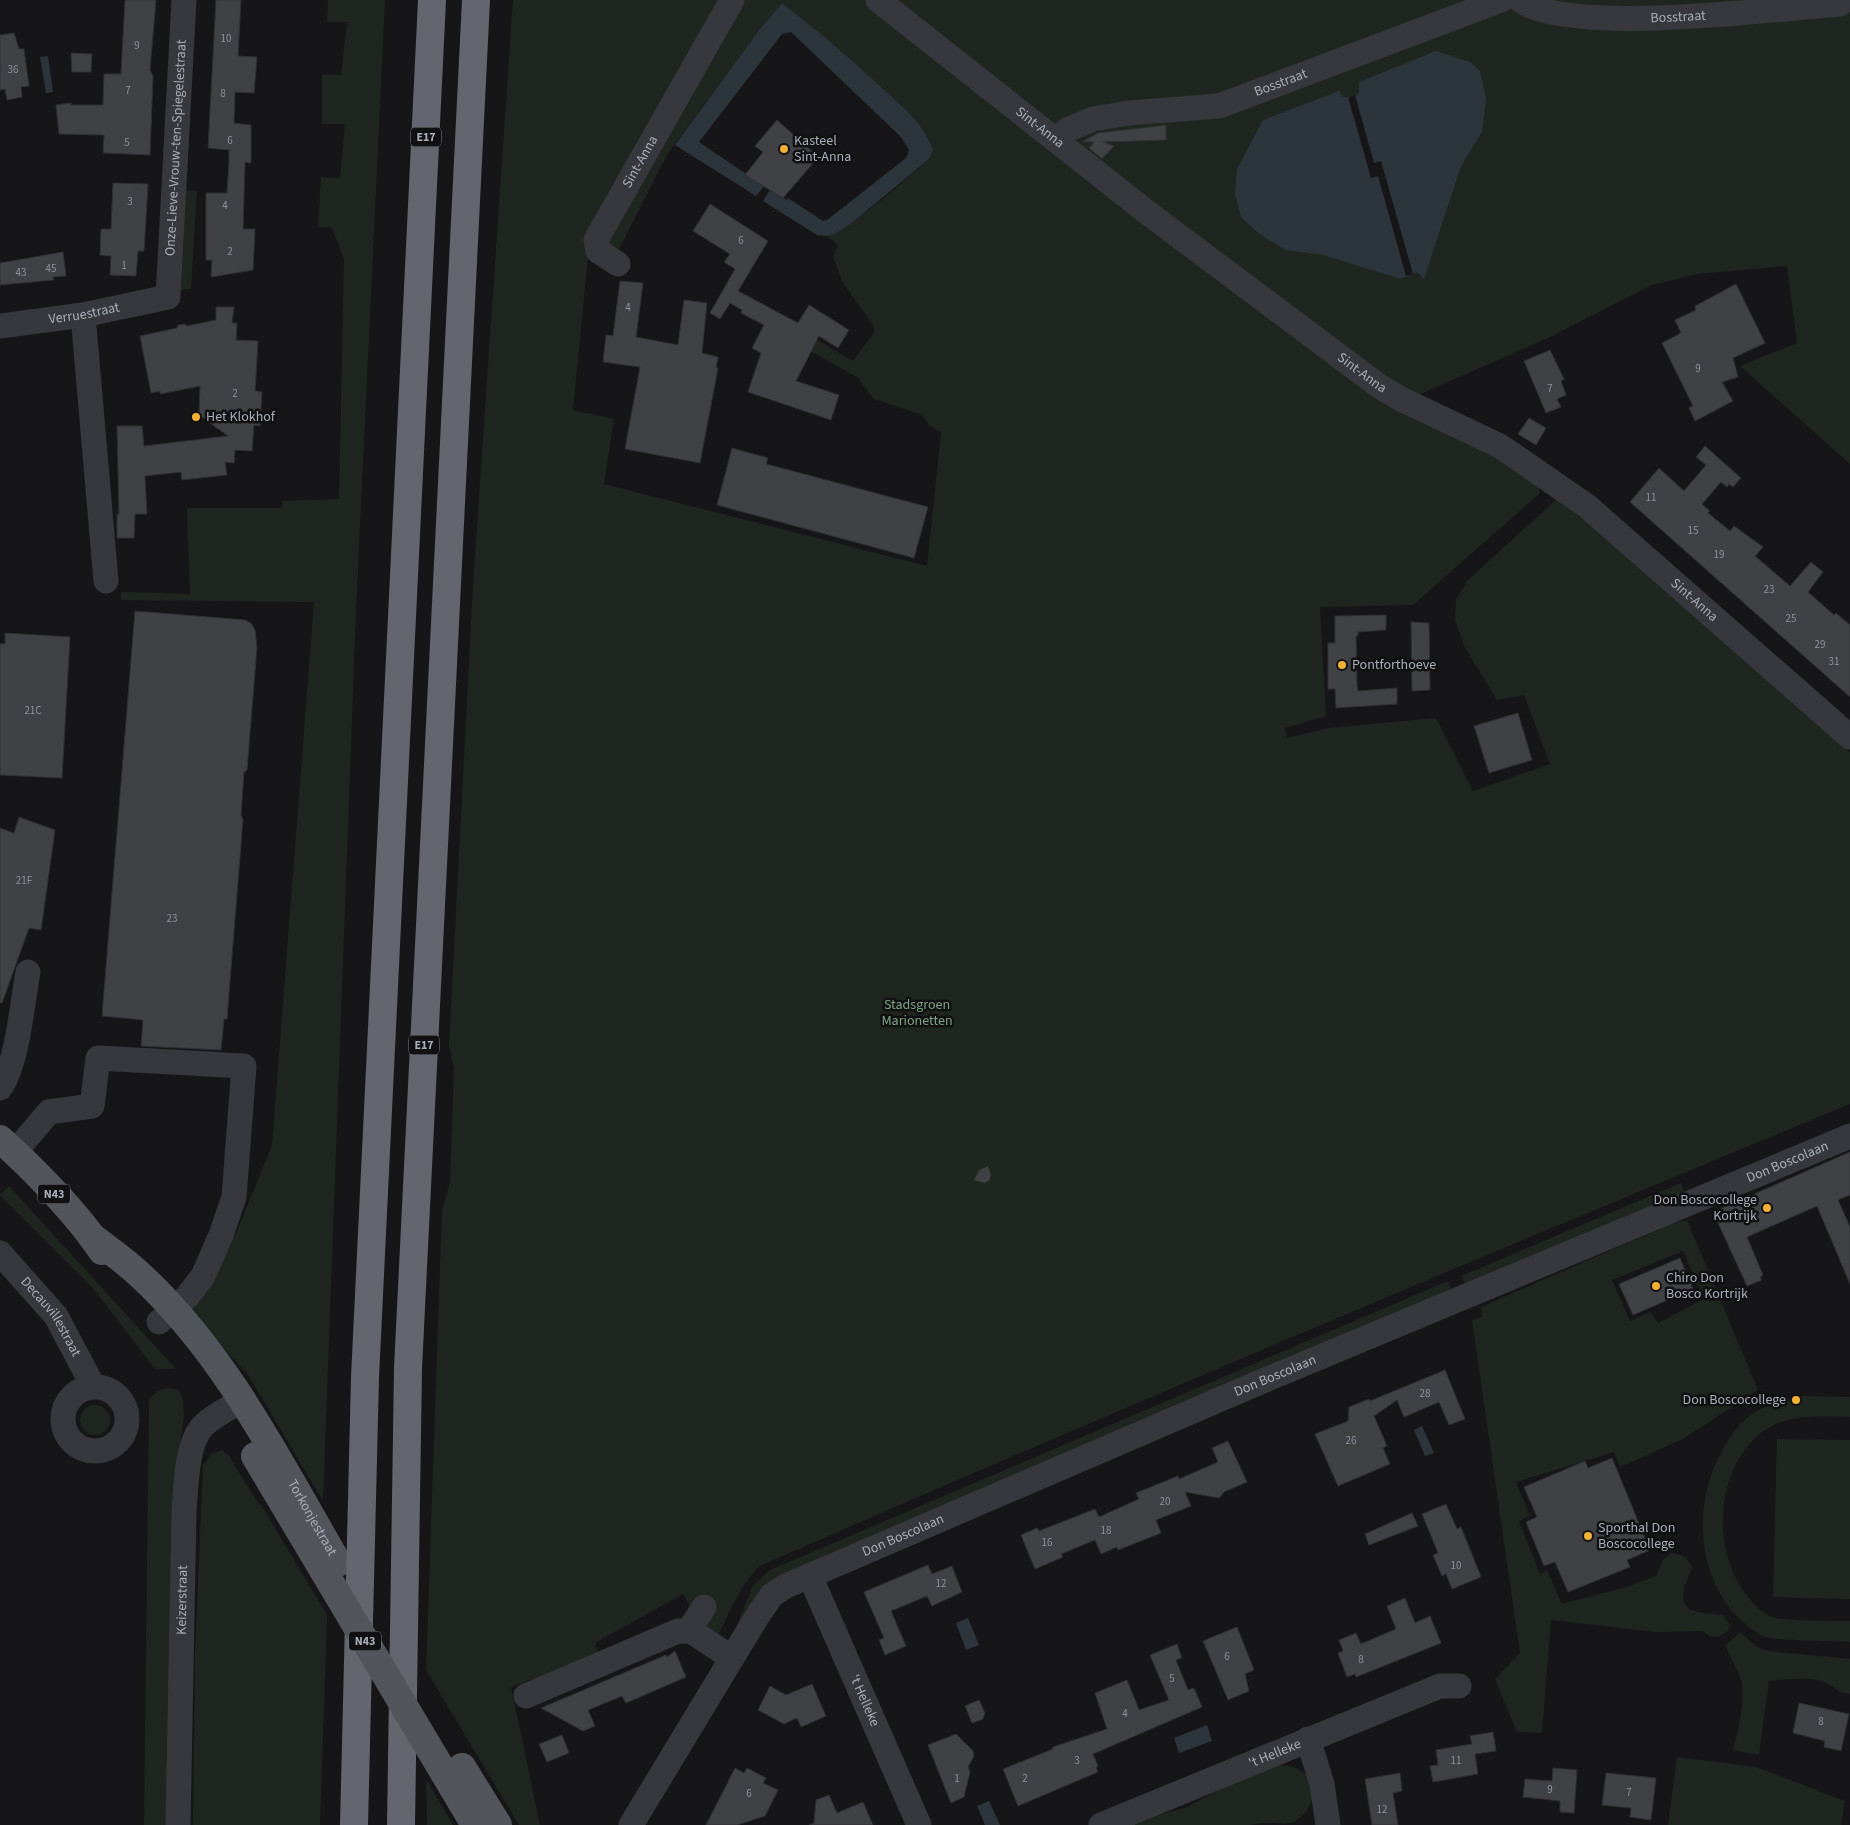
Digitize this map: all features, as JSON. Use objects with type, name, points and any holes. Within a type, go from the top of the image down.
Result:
[{"type":"highway","name":"E17","points":[[354,1825],[364,1377],[432,0]]},
{"type":"highway","name":"E17","points":[[401,1825],[408,1368],[476,0]]},
{"type":"main road","name":"Torkonjestraat","points":[[8,1145],[92,1237],[140,1275],[166,1316],[214,1360],[241,1411],[498,1825]]},
{"type":"main road","name":"Torkonjestraat","points":[[241,1411],[255,1456],[475,1825]]},
{"type":"street","name":"Onze-Lieve-Vrouw-ten-Spiegelestraat","points":[[168,297],[184,0]]},
{"type":"street","name":"Sint-Anna","points":[[618,264],[598,251],[596,240],[732,0]]},
{"type":"street","name":"Sint-Anna","points":[[878,0],[1200,252],[1379,386],[1400,399],[1500,446],[1581,502],[1850,737]]},
{"type":"street","name":"Bosstraat","points":[[1057,140],[1067,130],[1093,119],[1129,113],[1219,106],[1501,0]]},
{"type":"street","name":"Bosstraat","points":[[1520,0],[1535,8],[1575,16],[1605,18],[1659,17],[1840,4]]},
{"type":"street","name":"Verruestraat","points":[[0,326],[83,315],[168,297]]},
{"type":"street","points":[[83,315],[106,581]]},
{"type":"street","points":[[0,1088],[12,1060],[8,1037],[28,972]]},
{"type":"street","points":[[8,1145],[49,1112],[92,1106],[98,1058],[244,1066],[234,1196],[221,1235],[203,1276],[166,1316]]},
{"type":"street","name":"Don Boscolaan","points":[[631,1825],[772,1595],[786,1586],[1251,1386],[1850,1136]]},
{"type":"street","name":"Decauvillestraat","points":[[0,1253],[56,1316],[93,1386]]},
{"type":"street","name":"Keizerstraat","points":[[178,1825],[184,1512],[187,1478],[195,1437],[203,1426],[241,1411]]},
{"type":"street","name":"'t Helleke","points":[[810,1576],[919,1825]]},
{"type":"street","points":[[691,1631],[693,1624],[704,1607]]},
{"type":"street","points":[[526,1696],[678,1631],[691,1631],[732,1658]]},
{"type":"street","name":"'t Helleke","points":[[1101,1825],[1440,1686],[1458,1686]]},
{"type":"street","name":"'t Helleke","points":[[1308,1739],[1322,1784],[1328,1825]]},
{"type":"green space","points":[[328,0],[385,0],[356,610],[323,1501],[249,1376],[191,1312],[207,1289],[237,1231],[272,1145],[314,602],[121,600],[121,592],[190,594],[187,508],[282,508],[282,501],[339,499],[344,259],[332,228],[318,227],[321,177],[340,178],[345,124],[322,124],[322,74],[341,75],[347,22],[327,22]]},
{"type":"green space","name":"Stadsgroen Marionetten","points":[[513,0],[1850,0],[1850,464],[1740,366],[1797,343],[1787,266],[1697,274],[1652,285],[1546,339],[1418,395],[1471,440],[1539,485],[1539,494],[1413,605],[1320,607],[1326,716],[1285,728],[1287,738],[1328,728],[1436,718],[1473,791],[1550,764],[1524,695],[1497,700],[1464,646],[1455,619],[1456,600],[1467,581],[1560,496],[1850,752],[1850,1104],[1304,1332],[760,1566],[741,1589],[718,1635],[701,1625],[683,1594],[595,1643],[599,1655],[511,1687],[540,1825],[519,1825],[426,1670],[442,1210],[450,1183],[454,1068],[449,1046],[473,585]],"holes":[[[782,3],[846,55],[905,108],[924,131],[933,149],[929,159],[884,198],[853,222],[827,236],[838,245],[833,257],[842,281],[875,331],[853,361],[791,324],[784,337],[857,377],[874,399],[922,415],[929,425],[941,433],[927,566],[604,484],[614,419],[573,410],[590,237],[619,249],[667,155],[759,30]]]},
{"type":"green space","points":[[186,191],[197,191],[191,289],[181,290]]},
{"type":"green space","points":[[1681,1183],[1685,1195],[1468,1288],[1461,1276]]},
{"type":"green space","points":[[9,1186],[176,1369],[155,1369],[93,1288],[0,1195]]},
{"type":"green space","points":[[1687,1220],[1758,1390],[1681,1440],[1620,1467],[1614,1452],[1516,1482],[1530,1516],[1519,1521],[1540,1574],[1547,1570],[1562,1604],[1627,1587],[1656,1576],[1663,1560],[1671,1553],[1685,1557],[1692,1568],[1687,1579],[1683,1598],[1688,1608],[1700,1613],[1722,1615],[1730,1624],[1728,1631],[1718,1637],[1710,1636],[1702,1631],[1655,1632],[1551,1620],[1542,1733],[1517,1732],[1495,1679],[1520,1653],[1472,1320],[1482,1317],[1481,1307],[1671,1224]],"holes":[[[1683,1251],[1704,1299],[1658,1323],[1650,1312],[1630,1321],[1612,1280]]]},
{"type":"green space","points":[[1448,1281],[1452,1293],[888,1534],[737,1625],[753,1585],[770,1570]]},
{"type":"green space","points":[[168,1388],[179,1390],[183,1399],[184,1416],[175,1478],[171,1825],[144,1825],[149,1399],[158,1391]]},
{"type":"green space","points":[[1802,1396],[1850,1397],[1850,1417],[1795,1418],[1765,1430],[1748,1445],[1736,1464],[1728,1486],[1723,1534],[1728,1557],[1736,1579],[1748,1597],[1764,1613],[1771,1617],[1785,1619],[1850,1621],[1850,1642],[1791,1640],[1763,1636],[1741,1620],[1724,1600],[1712,1577],[1705,1552],[1703,1525],[1705,1498],[1712,1473],[1726,1444],[1733,1433],[1750,1415],[1772,1404]]},
{"type":"green space","points":[[95,1405],[106,1409],[110,1420],[106,1431],[95,1435],[84,1431],[80,1420],[84,1409]]},
{"type":"green space","points":[[1777,1439],[1850,1440],[1850,1599],[1773,1597]]},
{"type":"green space","points":[[222,1450],[229,1456],[259,1505],[260,1503],[327,1615],[320,1825],[193,1825],[195,1654],[203,1466],[211,1454]]},
{"type":"green space","points":[[1740,1632],[1757,1647],[1769,1651],[1850,1659],[1850,1694],[1846,1694],[1825,1682],[1809,1679],[1769,1681],[1759,1755],[1733,1750],[1741,1714],[1743,1693],[1740,1677],[1726,1645]]},
{"type":"green space","points":[[1677,1757],[1756,1767],[1845,1801],[1841,1825],[1668,1825]]},
{"type":"green space","points":[[1266,1765],[1296,1768],[1305,1773],[1310,1780],[1313,1788],[1313,1797],[1310,1805],[1299,1819],[1285,1824],[1124,1825],[1187,1807]]},
{"type":"green space","points":[[426,1779],[453,1825],[427,1825]]},
{"type":"shaded area","points":[[782,3],[833,44],[905,108],[924,131],[933,150],[929,159],[853,222],[835,234],[827,236],[817,235],[763,201],[770,190],[787,200],[788,198],[823,221],[827,220],[906,158],[909,150],[901,137],[791,32],[782,34],[699,142],[764,186],[756,196],[675,145],[759,30]]},
{"type":"shaded area","points":[[1436,51],[1470,62],[1480,71],[1486,98],[1482,132],[1461,166],[1424,279],[1417,272],[1401,279],[1323,255],[1285,250],[1258,233],[1241,217],[1235,194],[1237,169],[1263,120],[1339,91],[1343,97],[1356,96],[1359,92],[1359,82]]},
{"type":"shaded area","points":[[48,56],[53,92],[46,93],[40,57]]},
{"type":"shaded area","points":[[1422,1426],[1434,1453],[1425,1456],[1414,1430]]},
{"type":"shaded area","points":[[968,1618],[979,1645],[966,1650],[956,1623]]},
{"type":"shaded area","points":[[1207,1725],[1212,1741],[1179,1753],[1174,1738]]},
{"type":"shaded area","points":[[989,1801],[1000,1825],[985,1825],[977,1806]]},
{"type":"pier","points":[[1355,95],[1374,163],[1381,161],[1413,274],[1406,276],[1378,176],[1371,178],[1348,97]]},
{"type":"building","points":[[125,0],[156,0],[150,70],[153,76],[150,155],[103,153],[104,135],[59,134],[56,105],[71,103],[71,105],[103,105],[104,74],[121,74]]},
{"type":"building","points":[[216,0],[241,0],[238,56],[257,57],[254,93],[235,92],[234,123],[251,125],[251,163],[245,162],[243,229],[255,229],[253,270],[211,277],[212,260],[206,260],[206,193],[227,193],[229,162],[229,150],[208,148]]},
{"type":"building","points":[[14,33],[19,49],[24,49],[29,86],[21,87],[22,97],[7,100],[5,89],[0,90],[0,35]]},
{"type":"building","points":[[71,53],[92,54],[91,72],[72,72]]},
{"type":"building","points":[[777,120],[816,155],[815,161],[783,198],[745,175],[763,152],[755,146]]},
{"type":"building","points":[[1166,125],[1166,140],[1103,142],[1114,146],[1102,159],[1089,148],[1094,142],[1082,142],[1098,133]]},
{"type":"building","points":[[113,183],[148,184],[144,251],[138,251],[136,276],[110,275],[111,256],[100,255],[101,229],[111,229]]},
{"type":"building","points":[[710,204],[768,241],[738,291],[798,323],[809,305],[849,330],[838,348],[819,336],[796,381],[839,395],[831,420],[748,392],[761,353],[752,348],[764,325],[741,313],[742,310],[730,303],[720,319],[710,313],[735,269],[724,262],[730,254],[693,231]]},
{"type":"building","points":[[63,252],[66,276],[53,277],[54,280],[0,285],[0,263]]},
{"type":"building","points":[[620,281],[643,283],[636,337],[678,345],[684,300],[707,303],[702,353],[718,357],[716,368],[718,368],[700,463],[625,449],[640,367],[603,362],[606,335],[613,336]]},
{"type":"building","points":[[1736,284],[1765,343],[1733,358],[1738,377],[1722,382],[1733,401],[1695,421],[1689,408],[1693,406],[1662,343],[1681,333],[1675,320],[1696,310],[1695,306]]},
{"type":"building","points":[[216,307],[234,307],[232,323],[237,323],[236,340],[258,341],[255,391],[262,392],[260,426],[254,425],[252,451],[235,450],[234,463],[225,462],[227,475],[182,480],[181,472],[145,476],[147,514],[135,514],[134,538],[117,538],[117,514],[119,514],[117,426],[142,426],[144,446],[228,436],[199,415],[200,386],[160,394],[160,391],[151,393],[140,336],[177,328],[178,325],[185,324],[187,326],[216,320]]},
{"type":"building","points":[[1550,350],[1564,379],[1561,381],[1566,395],[1557,399],[1561,407],[1546,413],[1524,361]]},
{"type":"building","points":[[1529,418],[1546,428],[1536,445],[1518,434]]},
{"type":"building","points":[[1705,446],[1741,478],[1733,487],[1729,484],[1727,487],[1721,482],[1702,504],[1710,511],[1708,513],[1730,531],[1734,526],[1763,547],[1755,556],[1790,586],[1811,562],[1823,572],[1808,592],[1834,615],[1836,613],[1850,625],[1850,697],[1630,502],[1659,468],[1684,491],[1706,465],[1696,457]]},
{"type":"building","points":[[732,448],[768,458],[766,464],[928,507],[914,558],[717,505]]},
{"type":"building","points":[[135,611],[245,620],[251,623],[255,630],[257,647],[247,770],[244,772],[241,816],[243,819],[227,1019],[224,1019],[221,1050],[141,1046],[143,1020],[102,1016]]},
{"type":"building","name":"Pontforthoeve","points":[[1386,615],[1386,630],[1358,632],[1358,636],[1356,636],[1357,686],[1358,691],[1397,688],[1397,704],[1336,708],[1335,689],[1328,689],[1328,643],[1335,643],[1335,616]]},
{"type":"building","points":[[1411,622],[1429,623],[1430,690],[1412,691]]},
{"type":"building","points":[[5,633],[70,637],[62,778],[0,775],[0,644],[5,644]]},
{"type":"building","points":[[1518,713],[1532,760],[1489,773],[1474,726]]},
{"type":"building","points":[[19,817],[55,830],[41,930],[29,928],[2,1003],[0,1003],[0,828],[14,833]]},
{"type":"building","name":"Don Boscocollege Kortrijk","points":[[1850,1152],[1850,1195],[1838,1200],[1850,1227],[1850,1284],[1817,1206],[1747,1237],[1763,1275],[1760,1277],[1762,1280],[1747,1286],[1713,1212]]},
{"type":"building","points":[[988,1166],[991,1175],[989,1181],[984,1183],[974,1180],[979,1170]]},
{"type":"building","name":"Chiro Don Bosco Kortrijk","points":[[1680,1258],[1693,1289],[1633,1315],[1619,1284]]},
{"type":"building","points":[[1445,1370],[1465,1419],[1449,1425],[1439,1402],[1404,1417],[1397,1400],[1374,1416],[1387,1446],[1383,1448],[1390,1464],[1338,1486],[1315,1434],[1348,1421],[1349,1407],[1369,1399],[1370,1401]]},
{"type":"building","points":[[1228,1441],[1247,1482],[1224,1492],[1219,1498],[1185,1492],[1191,1506],[1156,1520],[1161,1533],[1118,1550],[1117,1547],[1101,1554],[1095,1540],[1061,1554],[1063,1557],[1035,1569],[1021,1535],[1037,1528],[1039,1531],[1095,1509],[1099,1517],[1139,1499],[1136,1493],[1178,1476],[1179,1479],[1218,1462],[1212,1448]]},
{"type":"building","name":"Sporthal Don Boscocollege","points":[[1612,1458],[1650,1550],[1627,1560],[1630,1567],[1568,1592],[1555,1562],[1544,1566],[1526,1522],[1537,1517],[1524,1487],[1585,1461],[1588,1468]]},
{"type":"building","points":[[1446,1504],[1457,1529],[1461,1527],[1481,1577],[1452,1589],[1446,1574],[1442,1576],[1433,1555],[1438,1553],[1422,1514]]},
{"type":"building","points":[[1412,1513],[1418,1526],[1369,1545],[1365,1534]]},
{"type":"building","points":[[928,1565],[932,1574],[952,1566],[962,1592],[932,1606],[927,1596],[891,1611],[906,1646],[885,1655],[879,1640],[884,1638],[864,1592]]},
{"type":"building","points":[[1405,1598],[1415,1623],[1430,1616],[1441,1643],[1356,1677],[1355,1674],[1347,1677],[1338,1653],[1343,1651],[1339,1640],[1356,1633],[1361,1644],[1396,1629],[1387,1606]]},
{"type":"building","points":[[1237,1627],[1254,1670],[1245,1674],[1249,1691],[1228,1700],[1203,1641]]},
{"type":"building","points":[[1177,1644],[1182,1658],[1176,1660],[1188,1690],[1194,1688],[1202,1707],[1093,1754],[1098,1766],[1096,1767],[1098,1772],[1018,1806],[1003,1769],[1053,1749],[1053,1747],[1107,1729],[1095,1693],[1127,1680],[1139,1710],[1169,1700],[1150,1655]]},
{"type":"building","points":[[675,1651],[686,1677],[626,1703],[622,1696],[588,1710],[595,1726],[583,1731],[541,1708],[666,1655],[667,1657]]},
{"type":"building","points":[[812,1684],[826,1716],[801,1727],[797,1718],[784,1724],[758,1710],[770,1686],[786,1695]]},
{"type":"building","points":[[979,1700],[985,1713],[983,1719],[972,1723],[965,1706]]},
{"type":"building","points":[[1799,1703],[1849,1714],[1841,1751],[1824,1747],[1825,1741],[1793,1733]]},
{"type":"building","points":[[1493,1732],[1496,1751],[1475,1754],[1478,1774],[1433,1782],[1430,1766],[1438,1765],[1436,1750],[1472,1744],[1470,1736]]},
{"type":"building","points":[[956,1734],[973,1751],[974,1756],[968,1767],[970,1772],[964,1797],[951,1803],[928,1745]]},
{"type":"building","points":[[562,1735],[569,1753],[547,1762],[539,1744]]},
{"type":"building","points":[[735,1768],[744,1773],[747,1768],[766,1778],[763,1783],[778,1790],[765,1816],[737,1825],[706,1825]]},
{"type":"building","points":[[1553,1768],[1577,1770],[1574,1813],[1560,1812],[1560,1801],[1523,1797],[1525,1779],[1552,1781]]},
{"type":"building","points":[[1400,1773],[1402,1791],[1393,1793],[1398,1825],[1372,1825],[1365,1779]]},
{"type":"building","points":[[1606,1773],[1656,1778],[1651,1820],[1630,1817],[1631,1808],[1602,1805]]},
{"type":"building","points":[[829,1795],[837,1813],[863,1802],[873,1825],[809,1825],[814,1823],[816,1800]]},
{"type":"place","name":"Kasteel Sint-Anna","points":[[784,149]]},
{"type":"place","name":"Het Klokhof","points":[[196,417]]},
{"type":"place","name":"Pontforthoeve","points":[[1342,665]]},
{"type":"place","name":"Don Boscocollege Kortrijk","points":[[1767,1208]]},
{"type":"place","name":"Chiro Don Bosco Kortrijk","points":[[1656,1286]]},
{"type":"place","name":"Don Boscocollege","points":[[1796,1400]]},
{"type":"place","name":"Sporthal Don Boscocollege","points":[[1588,1536]]}]
